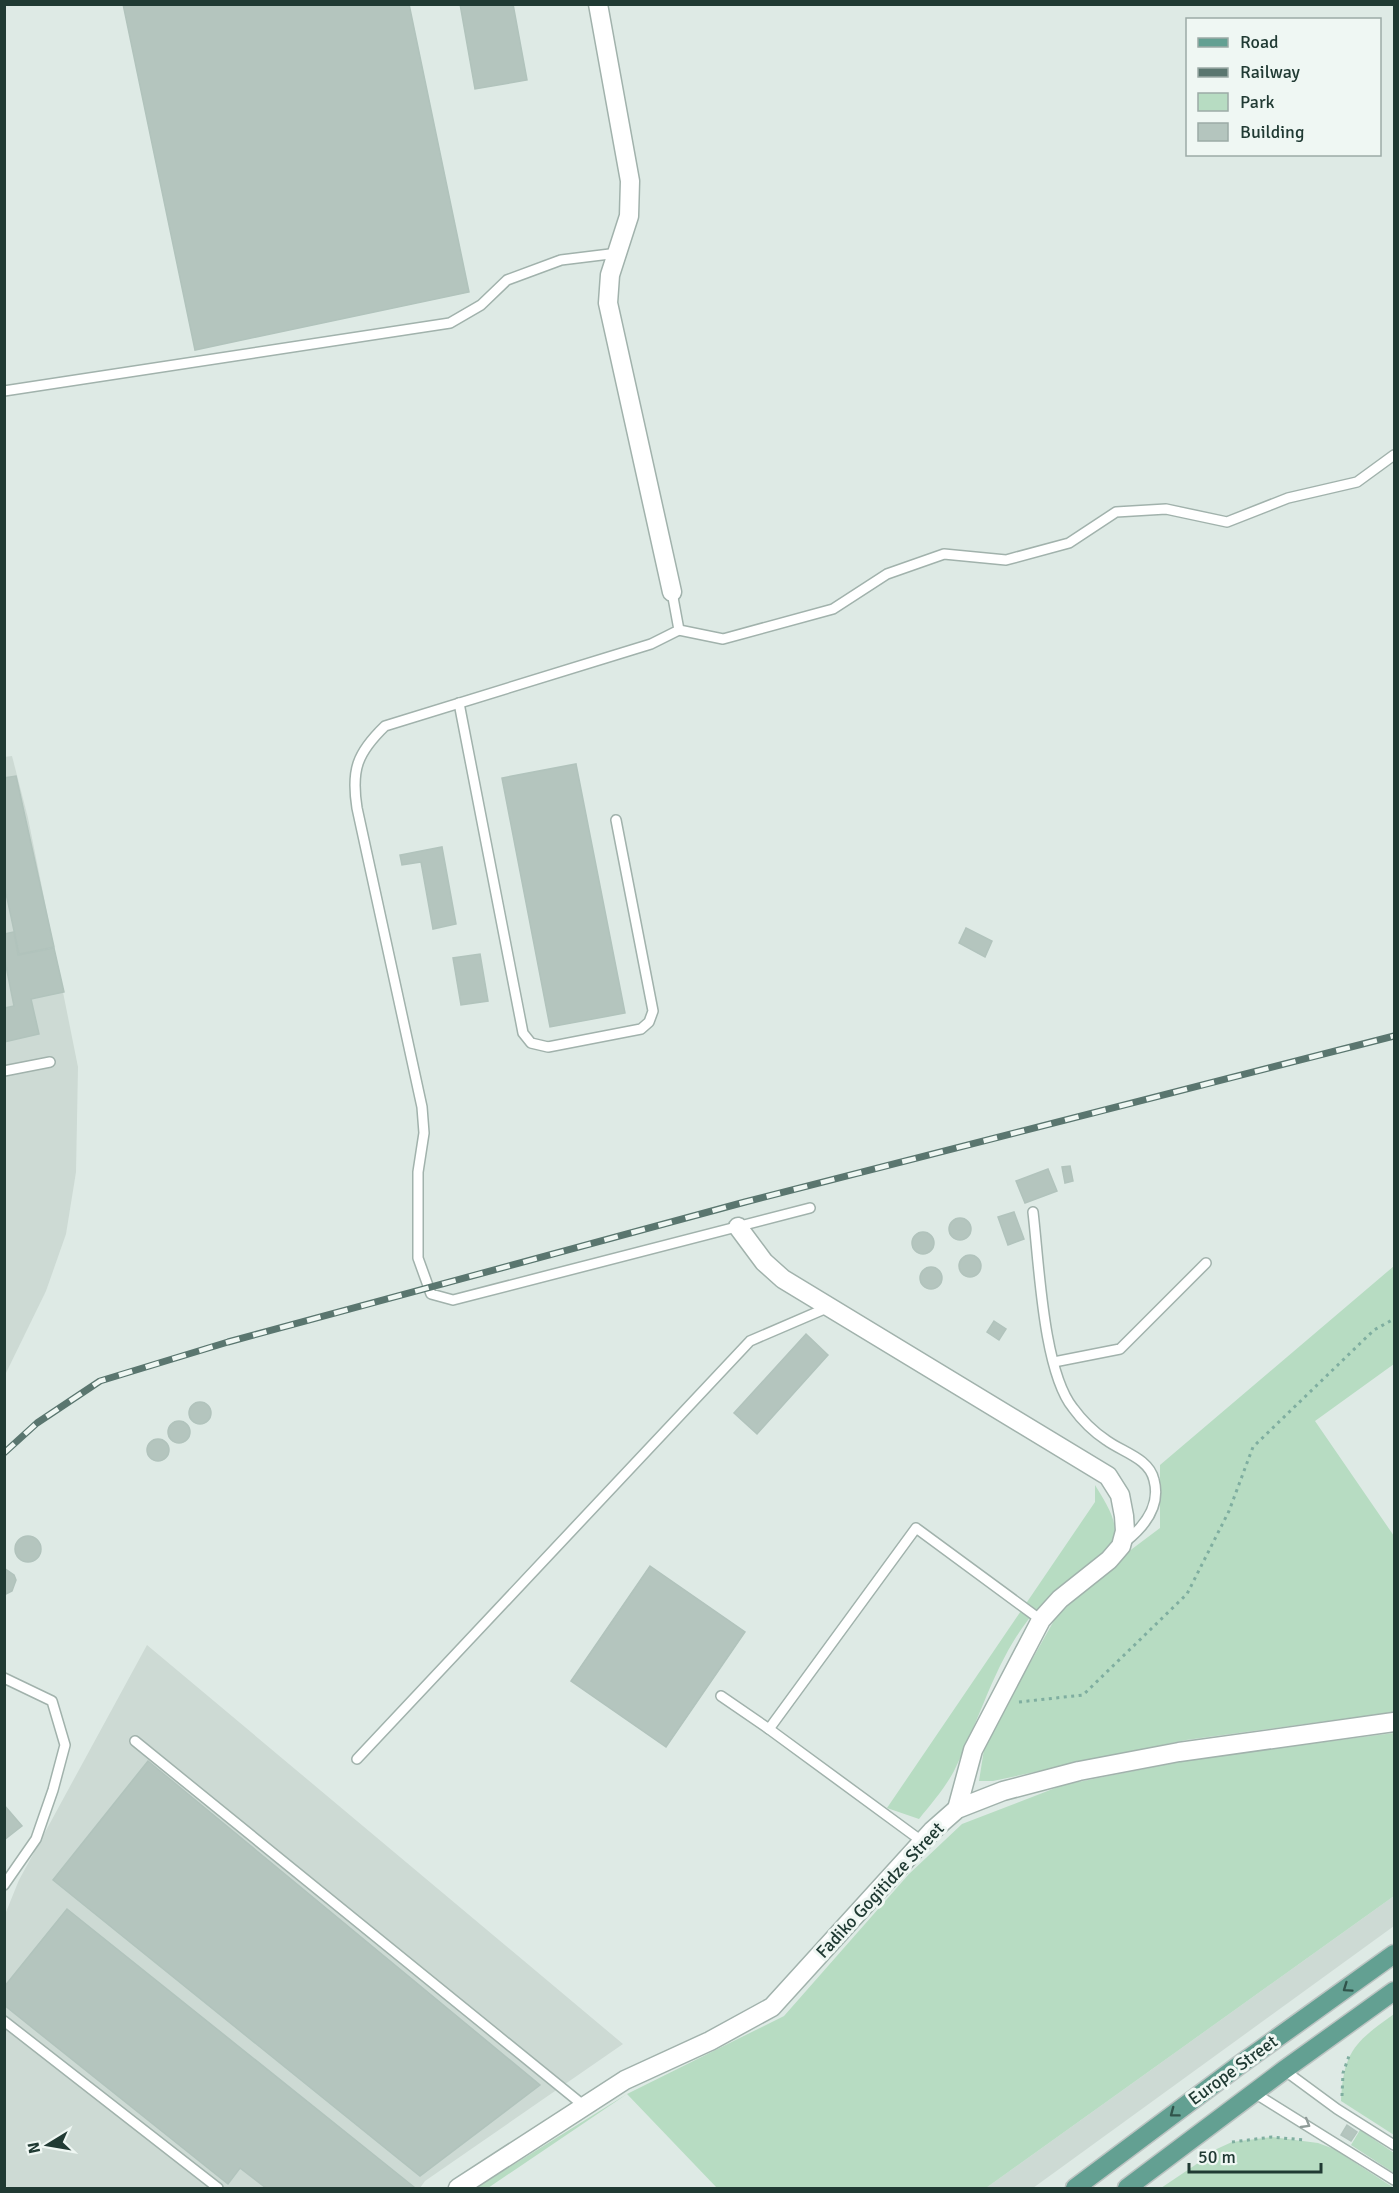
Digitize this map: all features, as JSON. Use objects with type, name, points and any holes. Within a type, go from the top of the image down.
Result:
[{"type":"main road","name":"Europe Street","points":[[1075,2188],[1247,2059],[1395,1954]]},
{"type":"main road","name":"Europe Street","points":[[1127,2188],[1256,2094],[1284,2070],[1395,1991]]},
{"type":"street","points":[[598,4],[630,181],[629,216],[610,275],[608,303],[672,592]]},
{"type":"street","points":[[738,1227],[764,1262],[783,1279],[1108,1476],[1120,1495],[1125,1531],[1121,1546],[1109,1560],[1060,1599],[1041,1620],[973,1750],[957,1809]]},
{"type":"street","name":"Fadiko Gogitidze Street","points":[[458,2188],[583,2105],[625,2080],[710,2042],[772,2007],[923,1842],[957,1809],[1003,1791],[1079,1771],[1179,1752],[1395,1722]]},
{"type":"lane","points":[[4,391],[450,323],[481,305],[507,280],[561,260],[618,253]]},
{"type":"lane","points":[[810,1208],[453,1300],[431,1294],[418,1258],[418,1172],[424,1132],[422,1107],[353,785],[357,763],[365,745],[385,726],[651,644],[679,630],[723,639],[833,609],[886,574],[944,554],[1005,560],[1069,543],[1116,512],[1166,508],[1227,522],[1288,498],[1357,482],[1395,455]]},
{"type":"lane","points":[[672,592],[679,630]]},
{"type":"lane","points":[[459,703],[523,1032],[531,1043],[548,1047],[641,1029],[649,1022],[653,1011],[616,820]]},
{"type":"lane","points":[[4,1071],[50,1062]]},
{"type":"lane","points":[[1033,1212],[1047,1336],[1065,1398],[1105,1440],[1146,1464],[1155,1480],[1152,1512],[1140,1530],[1121,1546]]},
{"type":"lane","points":[[1054,1362],[1120,1349],[1206,1263]]},
{"type":"lane","points":[[357,1760],[750,1341],[829,1307]]},
{"type":"lane","points":[[769,1729],[915,1528],[1041,1620]]},
{"type":"lane","points":[[4,1678],[52,1701],[65,1745],[36,1839],[4,1885]]},
{"type":"lane","points":[[721,1696],[923,1842]]},
{"type":"lane","points":[[135,1741],[583,2105]]},
{"type":"lane","points":[[4,2021],[218,2188]]},
{"type":"lane","points":[[1284,2070],[1337,2109],[1395,2145]]},
{"type":"lane","points":[[1256,2094],[1395,2180]]},
{"type":"lane","points":[[200,2188],[202,2176]]},
{"type":"path","points":[[996,1705],[1083,1695],[1099,1680],[1187,1594],[1229,1511],[1253,1447],[1374,1330],[1395,1319]]},
{"type":"path","points":[[1337,2109],[1341,2102],[1342,2073],[1349,2056]]},
{"type":"path","points":[[1232,2142],[1272,2137],[1318,2143],[1322,2134]]},
{"type":"shaded area","points":[[12,756],[28,818],[78,1067],[76,1172],[66,1234],[46,1291],[5,1375],[4,757]]},
{"type":"shaded area","points":[[147,1645],[623,2044],[425,2181],[420,2188],[14,2188],[4,2186],[4,1917],[19,1880]]},
{"type":"shaded area","points":[[1394,1896],[1394,1926],[1033,2188],[986,2188]]},
{"type":"green space","points":[[1394,1266],[1394,1364],[1315,1421],[1394,1536],[1394,1712],[1186,1740],[993,1781],[979,1781],[985,1743],[1056,1617],[1116,1561],[1160,1528],[1160,1465]]},
{"type":"green space","points":[[1095,1485],[1113,1518],[1115,1532],[1109,1550],[1088,1571],[1049,1600],[1028,1620],[996,1674],[954,1771],[919,1819],[887,1808],[1095,1502]]},
{"type":"green space","points":[[1394,1733],[1394,1896],[986,2188],[717,2188],[627,2094],[784,2016],[909,1874],[962,1824],[1063,1785],[1199,1758]]},
{"type":"green space","points":[[1394,2014],[1394,2135],[1341,2101],[1342,2084],[1348,2059],[1361,2041]]},
{"type":"green space","points":[[627,2094],[488,2188],[476,2188]]},
{"type":"green space","points":[[1360,2130],[1394,2153],[1394,2173],[1351,2145]]},
{"type":"green space","points":[[1272,2137],[1318,2143],[1334,2149],[1394,2188],[1161,2188],[1210,2155],[1208,2153],[1232,2142]]},
{"type":"building","points":[[123,4],[409,4],[469,292],[195,350]]},
{"type":"building","points":[[460,4],[513,4],[527,80],[475,89]]},
{"type":"building","points":[[576,764],[625,1013],[550,1027],[502,778]]},
{"type":"building","points":[[16,776],[54,947],[19,954],[4,884],[4,778]]},
{"type":"building","points":[[442,847],[456,924],[433,929],[421,862],[402,865],[400,855]]},
{"type":"building","points":[[966,928],[992,941],[985,957],[959,943]]},
{"type":"building","points":[[14,932],[18,955],[54,948],[64,992],[31,999],[39,1034],[4,1042],[4,1008],[14,1006],[4,956],[4,934]]},
{"type":"building","points":[[480,954],[488,1001],[461,1005],[453,958]]},
{"type":"building","points":[[1070,1166],[1073,1181],[1065,1183],[1062,1167]]},
{"type":"building","points":[[1048,1169],[1057,1191],[1025,1203],[1016,1181]]},
{"type":"building","points":[[1014,1212],[1024,1239],[1008,1245],[998,1217]]},
{"type":"building","points":[[956,1218],[964,1218],[971,1225],[971,1233],[964,1240],[956,1240],[949,1233],[949,1225]]},
{"type":"building","points":[[919,1232],[927,1232],[934,1239],[934,1247],[927,1254],[919,1254],[912,1247],[912,1239]]},
{"type":"building","points":[[966,1255],[974,1255],[981,1262],[981,1270],[974,1277],[966,1277],[959,1270],[959,1262]]},
{"type":"building","points":[[927,1267],[935,1267],[942,1274],[942,1282],[935,1289],[927,1289],[920,1282],[920,1274]]},
{"type":"building","points":[[994,1321],[1006,1329],[999,1340],[987,1332]]},
{"type":"building","points":[[806,1334],[828,1355],[757,1434],[734,1413]]},
{"type":"building","points":[[196,1402],[204,1402],[211,1409],[211,1417],[204,1424],[196,1424],[189,1417],[189,1409]]},
{"type":"building","points":[[175,1421],[183,1421],[190,1428],[190,1436],[183,1443],[175,1443],[168,1436],[168,1428]]},
{"type":"building","points":[[154,1439],[162,1439],[169,1446],[169,1454],[162,1461],[154,1461],[147,1454],[147,1446]]},
{"type":"building","points":[[28,1536],[37,1540],[41,1549],[37,1558],[28,1562],[19,1558],[15,1549],[19,1540]]},
{"type":"building","points":[[650,1566],[745,1632],[666,1747],[571,1681]]},
{"type":"building","points":[[4,1568],[14,1575],[16,1580],[12,1591],[4,1595]]},
{"type":"building","points":[[148,1761],[540,2085],[420,2176],[53,1880]]},
{"type":"building","points":[[4,1805],[22,1826],[4,1840]]},
{"type":"building","points":[[67,1909],[414,2187],[266,2188],[240,2168],[228,2184],[4,2005],[4,1987]]},
{"type":"building","points":[[1347,2125],[1357,2132],[1351,2141],[1341,2135]]},
{"type":"railway","points":[[4,1453],[37,1423],[100,1381],[228,1342],[745,1202],[1394,1036]]}]
